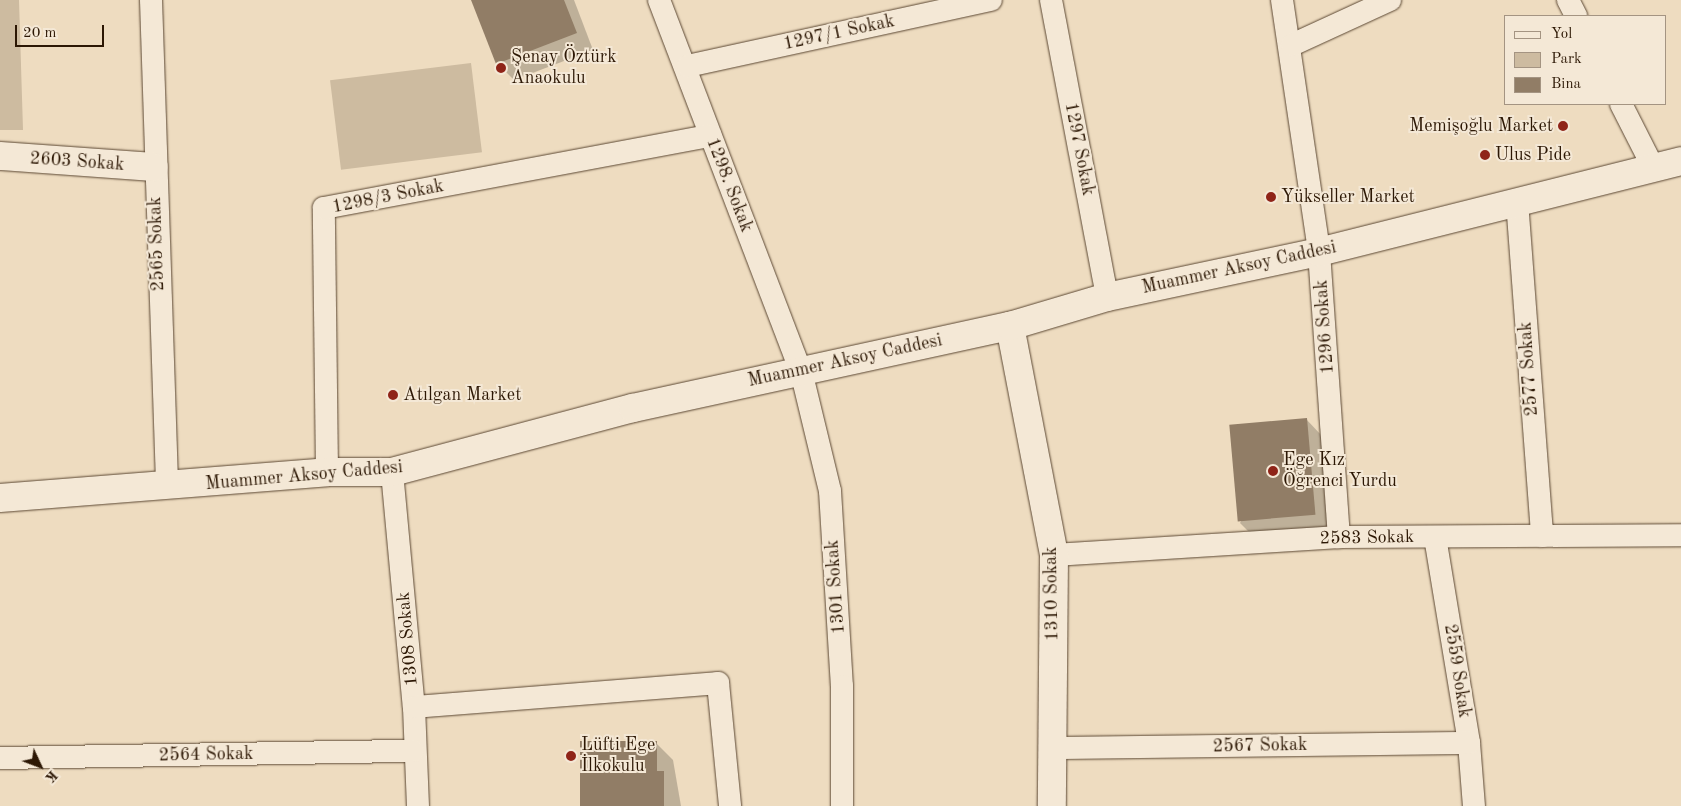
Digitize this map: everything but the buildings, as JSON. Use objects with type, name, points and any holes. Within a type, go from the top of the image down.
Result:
[{"type":"street","name":"2565 Sokak","points":[[152,0],[154,167],[167,487]]},
{"type":"street","name":"1298. Sokak","points":[[659,0],[688,66],[710,136],[801,371]]},
{"type":"street","name":"1297/1 Sokak","points":[[688,66],[991,0]]},
{"type":"street","name":"1297 Sokak","points":[[1051,0],[1107,297]]},
{"type":"street","name":"1296 Sokak","points":[[1282,0],[1292,45],[1319,252],[1339,537]]},
{"type":"street","points":[[1292,45],[1390,0]]},
{"type":"street","points":[[1568,0],[1576,15]]},
{"type":"street","points":[[1622,105],[1653,166]]},
{"type":"street","name":"1298/3 Sokak","points":[[328,472],[324,208],[710,136]]},
{"type":"street","name":"2603 Sokak","points":[[0,156],[154,167]]},
{"type":"street","name":"Muammer Aksoy Caddesi","points":[[0,498],[167,487],[328,472],[392,472],[633,408],[1010,326],[1107,297],[1319,252],[1653,166],[1681,161]]},
{"type":"street","name":"2577 Sokak","points":[[1517,201],[1542,536]]},
{"type":"street","name":"1310 Sokak","points":[[1010,326],[1054,555],[1052,806]]},
{"type":"street","name":"1301 Sokak","points":[[801,371],[830,491],[842,686],[842,806]]},
{"type":"street","name":"1308 Sokak","points":[[392,472],[414,707],[412,751],[418,806]]},
{"type":"street","name":"2583 Sokak","points":[[1054,555],[1339,537],[1681,535]]},
{"type":"street","name":"2559 Sokak","points":[[1435,537],[1469,743],[1474,806]]},
{"type":"street","points":[[414,707],[718,682],[730,806]]},
{"type":"street","name":"2567 Sokak","points":[[1052,748],[1469,743]]},
{"type":"street","name":"2564 Sokak","points":[[0,758],[412,751]]},
{"type":"green space","points":[[0,0],[19,0],[23,130],[0,130]]},
{"type":"green space","points":[[471,63],[482,152],[341,170],[330,80]]},
{"type":"place","name":"Şenay Öztürk Anaokulu","points":[[501,68]]},
{"type":"place","name":"Memişoğlu Market","points":[[1563,126]]},
{"type":"place","name":"Ulus Pide","points":[[1485,155]]},
{"type":"place","name":"Yükseller Market","points":[[1271,197]]},
{"type":"place","name":"Atılgan Market","points":[[393,395]]},
{"type":"place","name":"Ege Kız Öğrenci Yurdu","points":[[1273,471]]},
{"type":"place","name":"Lüfti Ege İlkokulu","points":[[571,756]]}]
